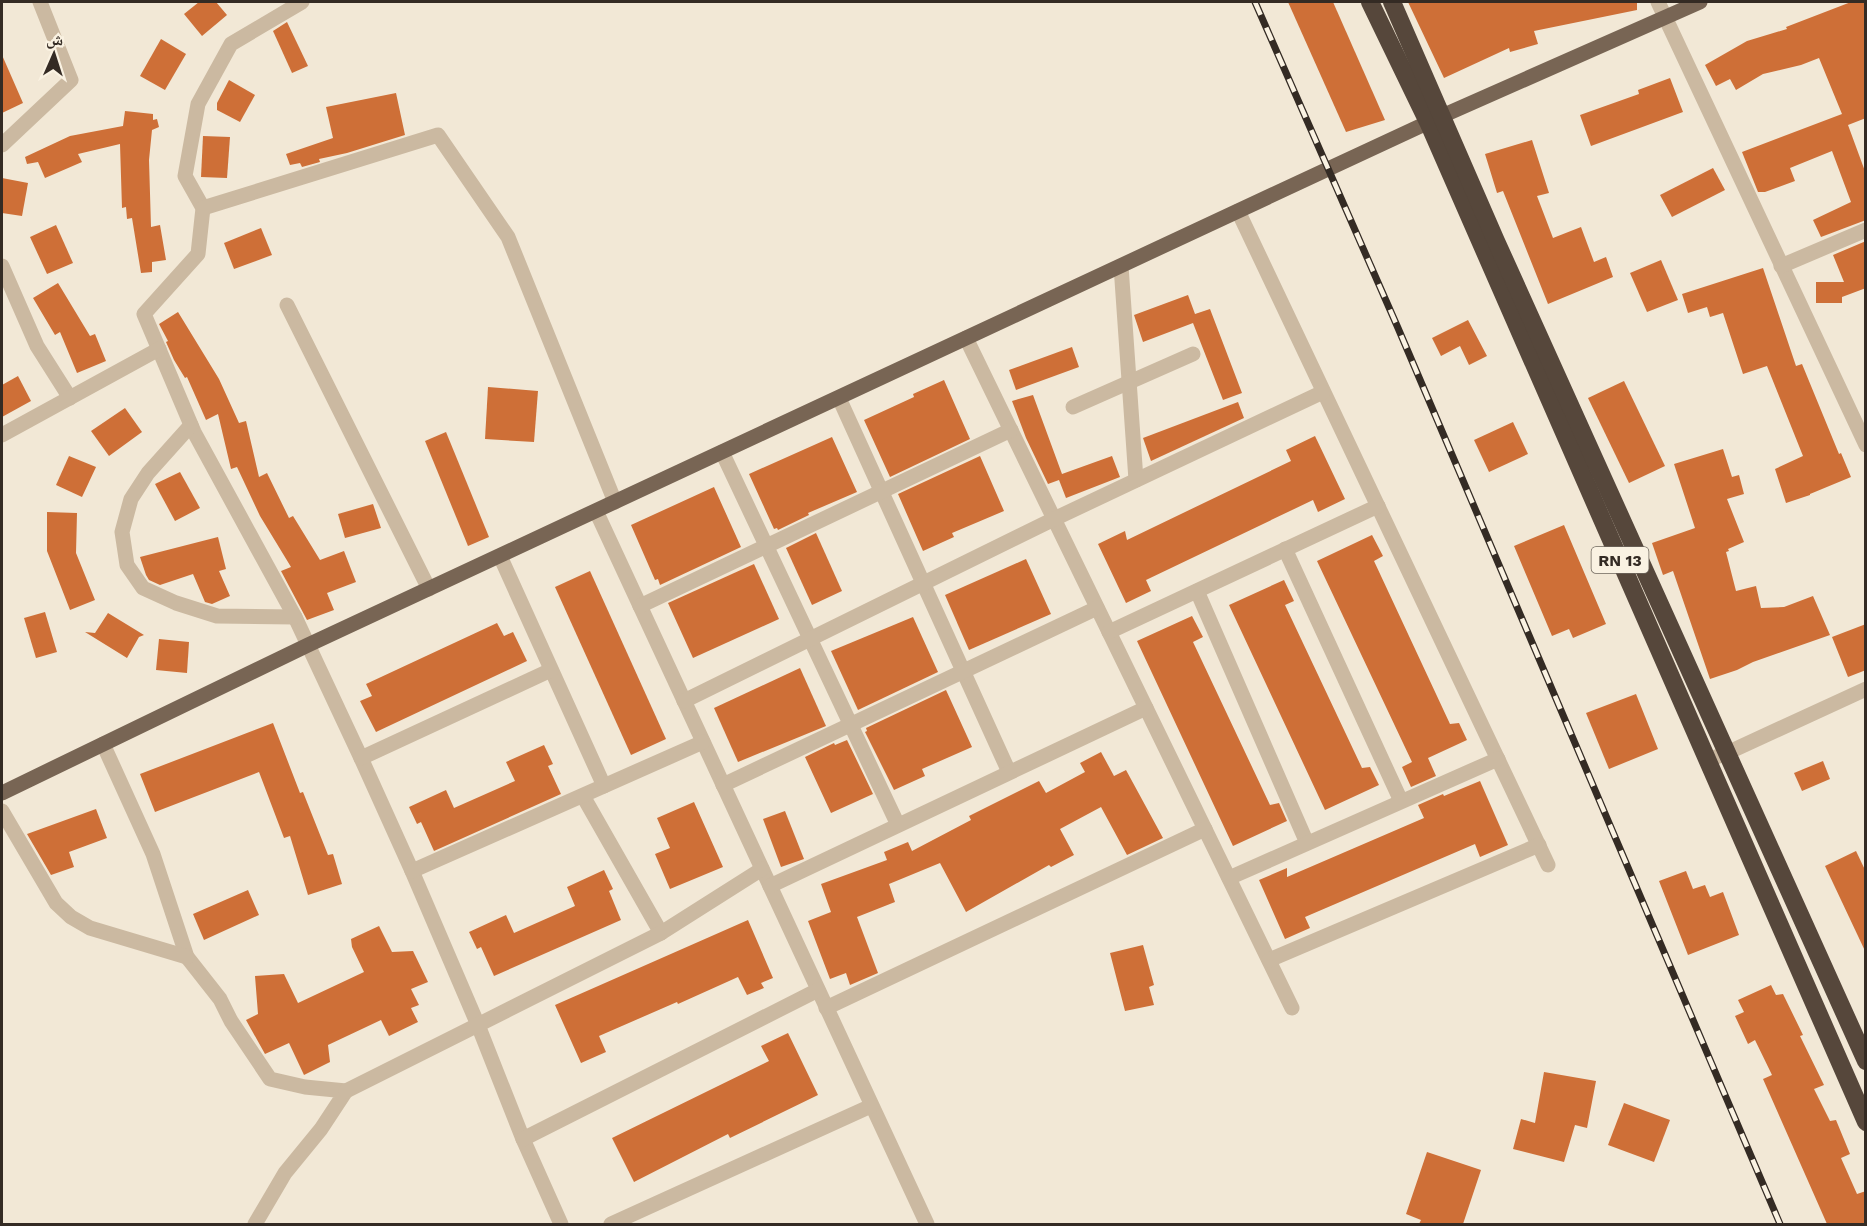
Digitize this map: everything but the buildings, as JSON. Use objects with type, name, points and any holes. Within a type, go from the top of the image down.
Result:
[{"type":"highway","name":"RN 13","points":[[1370,2],[1435,119],[1496,241],[1866,1061]]},
{"type":"highway","name":"RN 13","points":[[1392,2],[1435,119],[1708,760],[1866,1122]]},
{"type":"main road","points":[[2,793],[308,645],[1435,119],[1700,2]]},
{"type":"street","points":[[2,145],[71,81],[40,2]]},
{"type":"street","points":[[302,2],[231,44],[198,104],[185,176],[203,208],[198,254],[144,314],[191,425],[295,617],[361,758],[478,1025],[523,1139],[561,1224]]},
{"type":"street","points":[[1658,2],[1781,266],[1860,419],[1866,445]]},
{"type":"street","points":[[203,208],[438,135],[508,237],[615,502]]},
{"type":"street","points":[[1238,211],[1548,865]]},
{"type":"street","points":[[1781,266],[1866,230]]},
{"type":"street","points":[[2,266],[37,346],[70,398]]},
{"type":"street","points":[[1121,266],[1136,480]]},
{"type":"street","points":[[287,305],[429,589]]},
{"type":"street","points":[[966,338],[1292,1008]]},
{"type":"street","points":[[2,435],[159,350]]},
{"type":"street","points":[[1073,407],[1193,354]]},
{"type":"street","points":[[684,701],[1054,519],[1323,392]]},
{"type":"street","points":[[839,398],[1008,772]]},
{"type":"street","points":[[191,425],[148,473],[130,499],[122,532],[127,565],[143,588],[176,603],[217,616],[295,617]]},
{"type":"street","points":[[640,606],[1011,430]]},
{"type":"street","points":[[722,452],[898,825]]},
{"type":"street","points":[[1109,632],[1378,506]]},
{"type":"street","points":[[596,511],[927,1224]]},
{"type":"street","points":[[1285,549],[1401,801]]},
{"type":"street","points":[[500,556],[604,786]]},
{"type":"street","points":[[1197,591],[1307,843]]},
{"type":"street","points":[[723,785],[1097,608]]},
{"type":"street","points":[[361,758],[551,670]]},
{"type":"street","points":[[1708,760],[1866,689]]},
{"type":"street","points":[[770,886],[1146,708]]},
{"type":"street","points":[[412,872],[703,742]]},
{"type":"street","points":[[103,744],[153,854],[187,957],[220,999],[231,1021],[270,1079],[305,1087],[346,1091]]},
{"type":"street","points":[[1229,878],[1498,759]]},
{"type":"street","points":[[583,796],[661,933]]},
{"type":"street","points":[[2,811],[56,903],[71,917],[90,928],[187,957]]},
{"type":"street","points":[[826,1008],[1205,829]]},
{"type":"street","points":[[1269,960],[1539,845]]},
{"type":"street","points":[[255,1224],[285,1173],[321,1129],[346,1091],[661,933],[762,869]]},
{"type":"street","points":[[523,1139],[818,990]]},
{"type":"street","points":[[611,1224],[871,1106]]},
{"type":"railway","points":[[1255,2],[1398,328],[1780,1224]]}]
